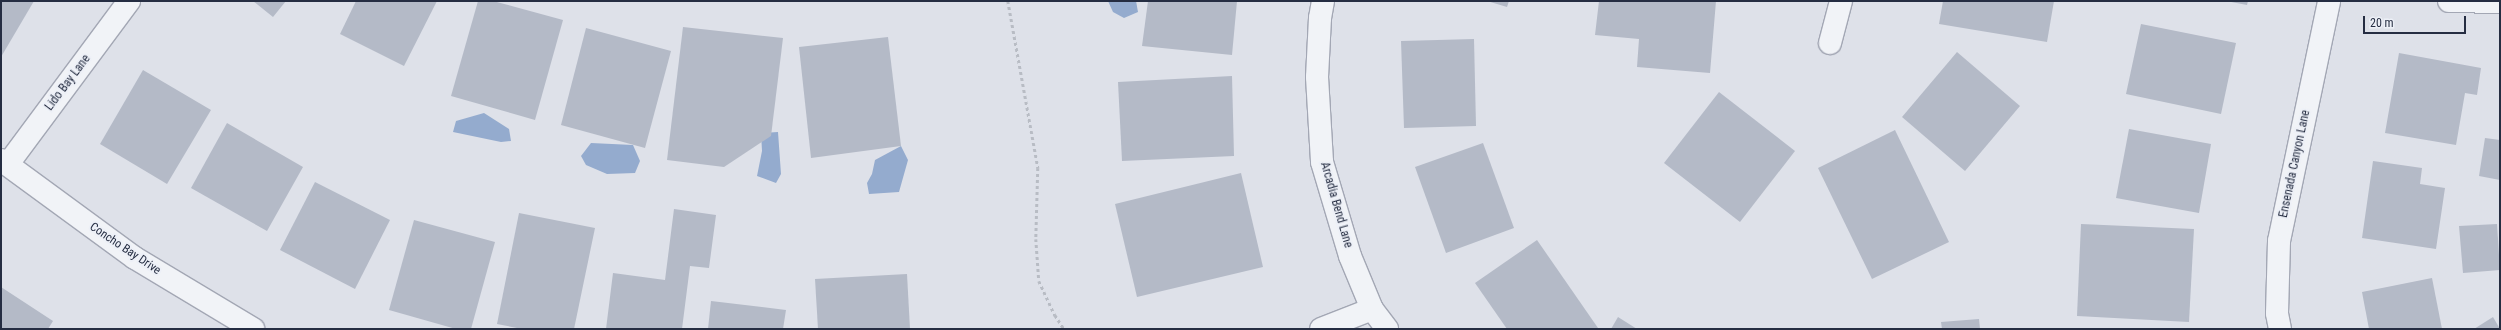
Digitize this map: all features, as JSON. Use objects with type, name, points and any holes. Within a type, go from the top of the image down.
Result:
[{"type":"street","name":"Lido Bay Lane","points":[[4,162],[129,1]]},
{"type":"street","name":"Arcadia Bend Lane","points":[[1324,1],[1320,18],[1318,77],[1322,162],[1350,256],[1372,309],[1387,329]]},
{"type":"street","points":[[1830,43],[1841,1]]},
{"type":"street","name":"Ensenada Canyon Lane","points":[[2280,329],[2277,313],[2279,241],[2329,1]]},
{"type":"street","points":[[2449,1],[2500,2]]},
{"type":"street","name":"Concho Bay Drive","points":[[4,162],[135,258],[253,329]]},
{"type":"street","points":[[1321,329],[1372,309]]},
{"type":"path","points":[[1008,1],[1038,168],[1036,239],[1039,281],[1055,315],[1064,329]]},
{"type":"water","points":[[1108,1],[1136,1],[1138,12],[1124,18],[1113,12]]},
{"type":"water","points":[[484,113],[509,129],[511,141],[501,142],[453,132],[456,121]]},
{"type":"water","points":[[778,132],[781,174],[776,183],[757,176],[762,151],[761,133]]},
{"type":"water","points":[[591,143],[633,145],[640,161],[635,173],[607,174],[586,165],[581,156]]},
{"type":"water","points":[[901,146],[908,160],[899,192],[869,194],[867,183],[872,174],[875,160]]},
{"type":"building","points":[[1,1],[34,1],[1,57]]},
{"type":"building","points":[[253,1],[286,1],[273,17]]},
{"type":"building","points":[[356,1],[437,1],[404,66],[340,34]]},
{"type":"building","points":[[478,1],[493,1],[563,20],[535,120],[451,96]]},
{"type":"building","points":[[1148,1],[1237,1],[1232,55],[1142,46]]},
{"type":"building","points":[[1487,1],[1509,1],[1507,7]]},
{"type":"building","points":[[1599,1],[1716,1],[1710,73],[1637,67],[1639,39],[1595,35]]},
{"type":"building","points":[[1943,1],[2054,1],[2047,42],[1939,24]]},
{"type":"building","points":[[2226,1],[2248,1],[2247,5]]},
{"type":"building","points":[[2141,24],[2236,43],[2221,114],[2126,94]]},
{"type":"building","points":[[683,27],[783,38],[771,136],[724,167],[667,160]]},
{"type":"building","points":[[586,28],[671,51],[645,148],[561,125]]},
{"type":"building","points":[[888,37],[901,146],[811,158],[799,47]]},
{"type":"building","points":[[1474,39],[1476,126],[1404,128],[1401,41]]},
{"type":"building","points":[[1957,52],[2020,106],[1965,171],[1902,117]]},
{"type":"building","points":[[2399,53],[2481,68],[2477,95],[2465,93],[2456,145],[2385,133]]},
{"type":"building","points":[[143,70],[211,110],[167,184],[100,144]]},
{"type":"building","points":[[1232,76],[1234,156],[1122,161],[1118,82]]},
{"type":"building","points":[[1719,92],[1795,151],[1740,222],[1664,163]]},
{"type":"building","points":[[227,123],[303,167],[267,231],[191,188]]},
{"type":"building","points":[[2129,129],[2211,144],[2199,213],[2116,198]]},
{"type":"building","points":[[1895,130],[1949,242],[1872,279],[1818,168]]},
{"type":"building","points":[[2485,138],[2500,140],[2500,180],[2479,176]]},
{"type":"building","points":[[1483,143],[1514,228],[1446,253],[1415,167]]},
{"type":"building","points":[[2373,161],[2422,168],[2420,184],[2445,188],[2436,249],[2362,238]]},
{"type":"building","points":[[1241,173],[1263,267],[1137,297],[1115,204]]},
{"type":"building","points":[[315,182],[390,220],[355,289],[280,250]]},
{"type":"building","points":[[674,209],[716,215],[709,268],[690,266],[682,329],[606,329],[613,273],[665,280]]},
{"type":"building","points":[[519,213],[595,228],[574,329],[522,329],[497,324]]},
{"type":"building","points":[[414,220],[495,242],[471,329],[456,329],[389,310]]},
{"type":"building","points":[[2081,224],[2194,229],[2189,322],[2077,316]]},
{"type":"building","points":[[2497,224],[2500,270],[2463,273],[2459,226]]},
{"type":"building","points":[[1537,240],[1598,328],[1507,329],[1475,283]]},
{"type":"building","points":[[907,274],[910,329],[818,329],[815,279]]},
{"type":"building","points":[[2432,278],[2442,329],[2369,329],[2362,292]]},
{"type":"building","points":[[1,287],[53,321],[48,329],[1,329]]},
{"type":"building","points":[[711,301],[786,310],[783,329],[708,329]]},
{"type":"building","points":[[1618,317],[1637,329],[1611,329]]},
{"type":"building","points":[[2493,317],[2500,329],[2474,329]]},
{"type":"building","points":[[1979,319],[1980,329],[1942,329],[1941,322]]}]
